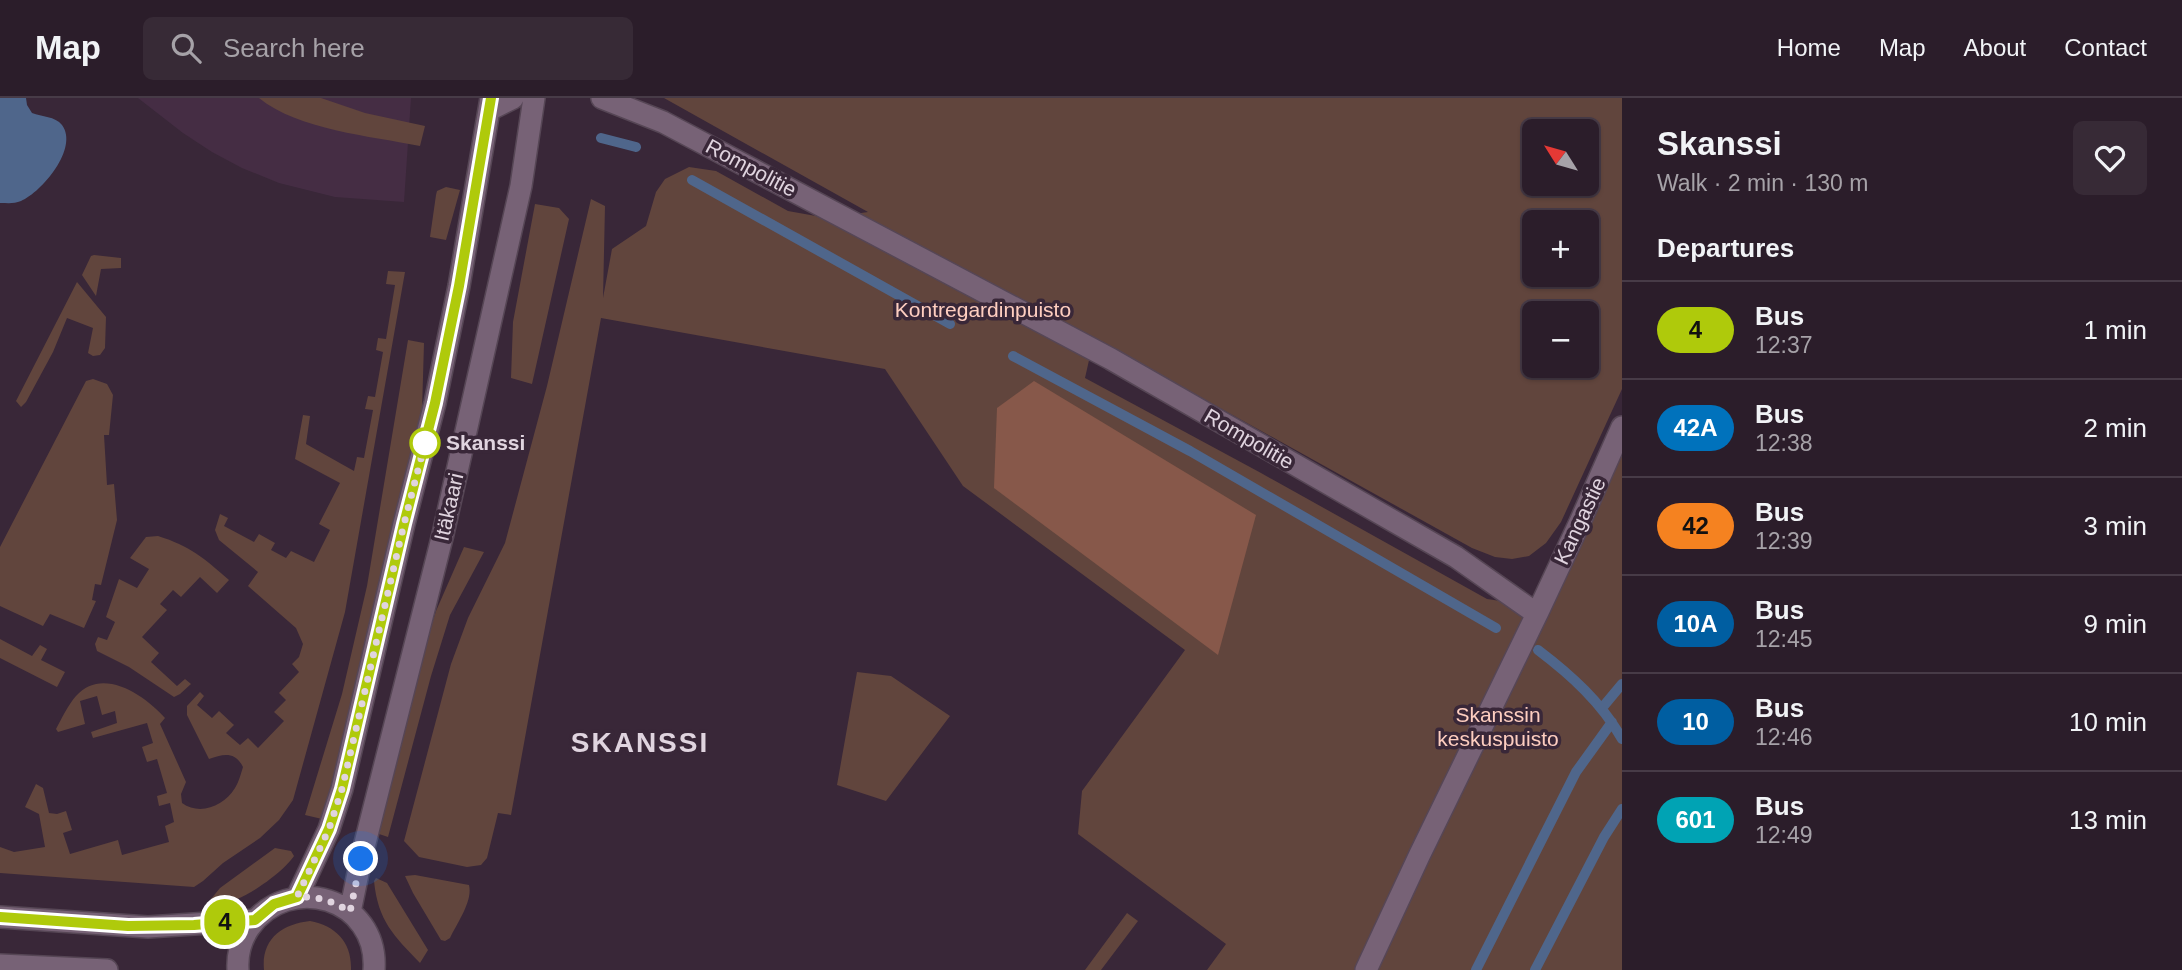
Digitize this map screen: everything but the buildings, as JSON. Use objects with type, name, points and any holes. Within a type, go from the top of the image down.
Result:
[{"type":"street","points":[[490,104],[513,98]]},
{"type":"street","name":"Itäkaari","points":[[350,912],[361,859],[432,584],[463,447],[521,186],[534,98]]},
{"type":"street","name":"Rompolitie","points":[[602,98],[663,122],[1111,359],[1456,557],[1537,614]]},
{"type":"street","name":"Itäkaari","points":[[297,897],[329,829],[342,789],[435,403],[459,286],[490,104]]},
{"type":"street","name":"Kangastie","points":[[1537,614],[1622,427]]},
{"type":"street","points":[[1366,970],[1537,614]]},
{"type":"street","points":[[238,970],[240,948],[255,920],[274,904],[311,896],[325,899],[350,912],[361,923],[373,951],[374,970]]},
{"type":"street","points":[[0,917],[148,927],[255,920]]},
{"type":"street","points":[[0,965],[107,970]]},
{"type":"shaded area","points":[[138,98],[411,98],[404,202],[335,197],[279,183],[212,152]]},
{"type":"shaded area","points":[[1034,381],[1256,515],[1218,655],[994,488],[997,408]]},
{"type":"green space","points":[[259,98],[321,98],[365,113],[425,126],[420,146],[314,125],[275,109]]},
{"type":"green space","points":[[664,98],[1622,98],[1622,389],[1561,522],[1546,543],[1529,556],[1512,559],[1495,557],[1472,548],[1094,338],[1085,378],[1487,599],[1548,608],[1622,446],[1622,970],[1207,970],[1226,944],[1078,834],[1082,791],[1185,650],[963,486],[885,369],[601,318],[511,815],[498,813],[487,858],[481,865],[467,867],[419,857],[404,841],[451,664],[468,618],[505,543],[547,386],[591,199],[605,206],[603,298],[612,249],[646,226],[656,192],[665,179],[689,167],[716,171],[788,211],[827,218],[868,212]]},
{"type":"green space","points":[[446,187],[460,190],[446,240],[430,237],[437,191]]},
{"type":"green space","points":[[535,204],[559,208],[569,219],[532,384],[511,378],[513,322]]},
{"type":"green space","points":[[94,255],[121,258],[121,268],[101,269],[96,296],[82,275]]},
{"type":"green space","points":[[388,271],[405,272],[345,612],[293,800],[279,820],[260,838],[194,887],[0,873],[0,847],[14,852],[45,847],[39,814],[25,807],[36,784],[43,788],[49,813],[66,811],[72,830],[63,833],[70,854],[118,840],[122,855],[169,842],[165,826],[174,822],[170,803],[159,806],[157,796],[167,793],[157,759],[147,762],[142,747],[153,743],[147,723],[93,738],[91,732],[117,723],[115,711],[102,715],[97,696],[80,701],[85,724],[58,732],[56,729],[73,700],[86,687],[110,684],[123,687],[146,701],[165,718],[160,724],[186,782],[181,794],[182,803],[196,809],[211,807],[225,800],[236,786],[243,767],[236,758],[228,755],[209,759],[187,715],[187,706],[200,692],[204,696],[197,705],[212,718],[219,711],[234,725],[226,733],[240,745],[248,738],[258,748],[284,721],[274,712],[286,700],[279,693],[299,672],[292,664],[299,657],[303,644],[296,628],[248,586],[258,572],[219,540],[215,530],[220,514],[228,518],[224,526],[254,542],[259,534],[275,543],[271,550],[286,558],[291,551],[314,562],[330,530],[319,524],[340,483],[295,459],[303,415],[310,416],[306,444],[354,471],[357,457],[364,458],[373,410],[365,409],[368,396],[375,397],[383,352],[376,350],[378,338],[386,339],[395,285],[386,284]]},
{"type":"green space","points":[[77,282],[106,317],[105,348],[100,355],[93,356],[88,353],[93,328],[67,318],[53,352],[21,407],[16,401]]},
{"type":"green space","points":[[408,340],[424,343],[422,411],[353,702],[322,819],[305,815],[342,694],[367,586]]},
{"type":"green space","points":[[93,379],[107,384],[113,395],[109,435],[104,435],[107,485],[114,484],[117,520],[101,585],[95,584],[92,600],[96,601],[84,628],[50,614],[43,626],[0,606],[0,547],[86,381]]},
{"type":"green space","points":[[158,536],[196,554],[229,580],[217,593],[200,577],[181,597],[173,590],[160,604],[167,610],[142,637],[159,653],[151,662],[177,686],[185,679],[191,684],[174,697],[129,667],[97,651],[95,644],[98,637],[107,640],[115,622],[106,617],[119,579],[137,588],[149,569],[130,558],[146,537]]},
{"type":"green space","points":[[464,547],[484,552],[450,615],[388,837],[376,833],[416,673],[436,611]]},
{"type":"green space","points":[[0,639],[32,656],[40,645],[47,649],[41,660],[65,672],[57,687],[0,658]]},
{"type":"green space","points":[[857,672],[891,676],[950,716],[886,801],[837,785]]},
{"type":"green space","points":[[275,848],[291,851],[294,856],[279,872],[244,896],[232,901],[212,902],[211,899],[220,888]]},
{"type":"green space","points":[[415,875],[469,885],[469,898],[464,912],[450,938],[445,941],[441,940],[405,876]]},
{"type":"green space","points":[[376,878],[387,883],[428,950],[420,963],[395,936],[383,917],[376,895]]},
{"type":"green space","points":[[1127,913],[1138,921],[1101,970],[1085,970]]},
{"type":"green space","points":[[310,921],[328,927],[341,937],[349,951],[351,970],[264,970],[266,950],[275,935],[291,926]]},
{"type":"water","points":[[0,98],[26,98],[32,113],[56,120],[66,134],[62,157],[48,179],[29,196],[13,203],[0,203]]},
{"type":"waterway","points":[[601,138],[636,147]]},
{"type":"waterway","points":[[692,180],[950,324]]},
{"type":"waterway","points":[[1013,356],[1190,451],[1496,628]]},
{"type":"waterway","points":[[1538,650],[1585,690],[1605,713],[1622,739]]},
{"type":"waterway","points":[[1602,708],[1622,684]]},
{"type":"waterway","points":[[1476,970],[1576,772],[1612,722]]},
{"type":"waterway","points":[[1535,970],[1604,837],[1622,809]]},
{"type":"bus line","name":"4","points":[[0,917],[148,927],[194,925],[255,920],[274,904],[297,897],[329,829],[342,789],[435,403],[459,286],[491,98]]},
{"type":"place","name":"Skanssi","points":[[425,443]]},
{"type":"district","name":"SKANSSI","points":[[640,742]]},
{"type":"route","points":[[361,859],[350,912],[325,899],[297,897],[329,829],[342,789],[425,443]]},
{"type":"park label","name":"Kontregardinpuisto","points":[[983,310]]},
{"type":"park label","name":"Skanssin keskuspuisto","points":[[1498,727]]}]
